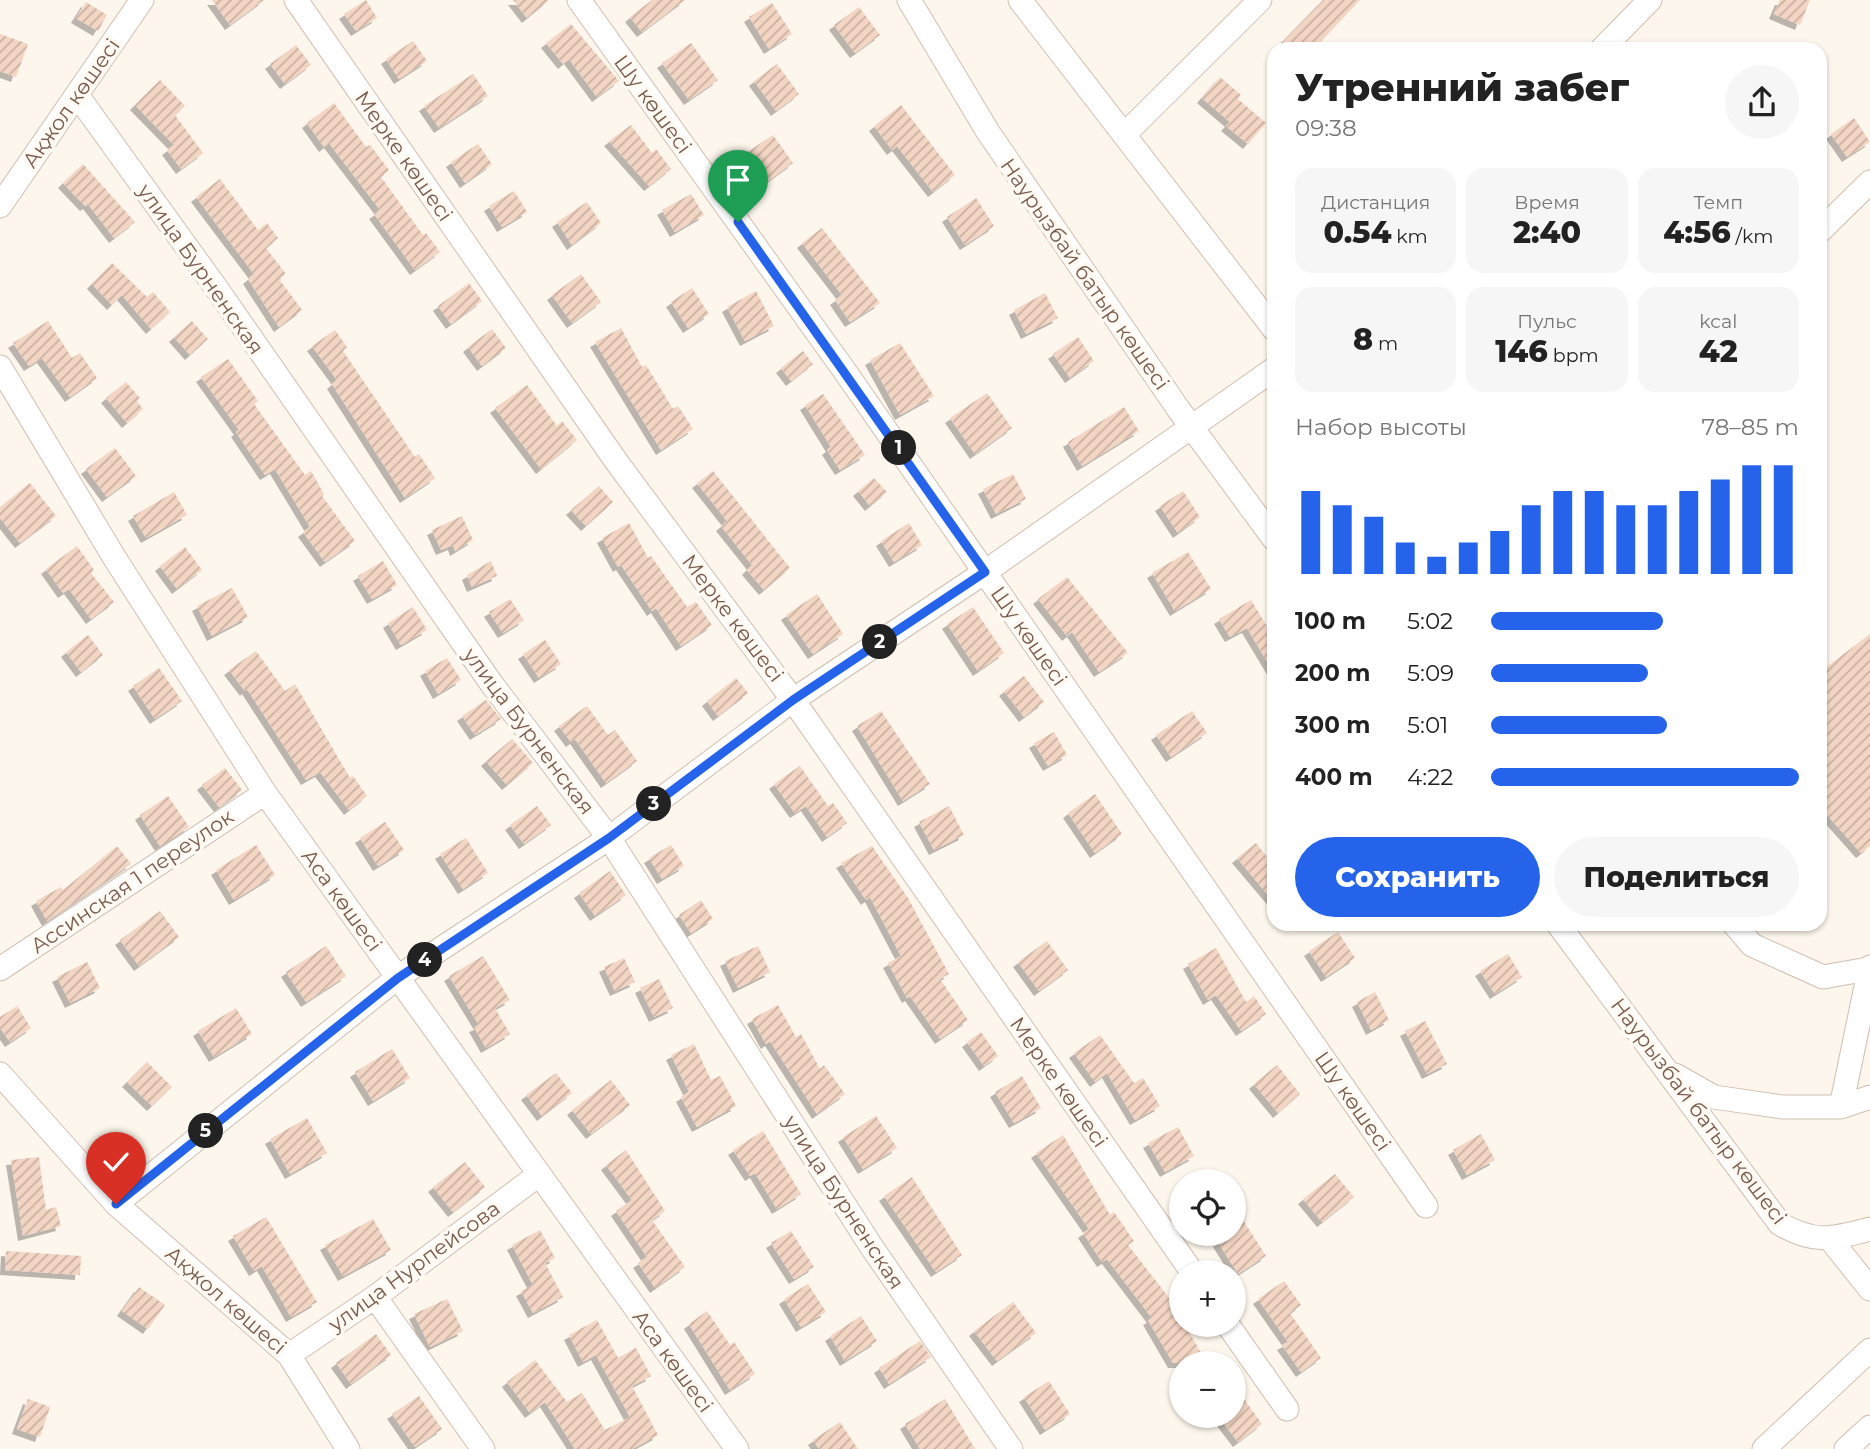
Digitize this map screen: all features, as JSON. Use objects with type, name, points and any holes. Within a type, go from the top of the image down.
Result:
[{"type":"street","name":"Ақжол көшесі","points":[[0,205],[142,0]]},
{"type":"street","name":"Мерке көшесі","points":[[296,0],[616,461],[793,700],[1184,1260]]},
{"type":"street","name":"Шу көшесі","points":[[579,0],[985,572],[1426,1206]]},
{"type":"street","name":"Наурызбай батыр көшесі","points":[[909,0],[988,132],[1191,427],[1267,530]]},
{"type":"street","points":[[1020,0],[1267,320]]},
{"type":"street","points":[[1124,135],[1260,0]]},
{"type":"street","points":[[1609,42],[1650,0]]},
{"type":"street","name":"улица Бурненская","points":[[77,95],[217,289],[491,683],[609,838],[871,1246],[1011,1449]]},
{"type":"street","points":[[1827,224],[1870,183]]},
{"type":"street","name":"Аса көшесі","points":[[0,367],[114,557],[265,793],[537,1176],[737,1449]]},
{"type":"street","points":[[116,1204],[398,978],[609,838],[793,700],[985,572],[1267,374]]},
{"type":"street","name":"Ассинская 1 переулок","points":[[0,969],[265,793]]},
{"type":"street","name":"Наурызбай батыр көшесі","points":[[1564,931],[1780,1224],[1801,1236],[1830,1240],[1870,1229]]},
{"type":"street","points":[[1740,931],[1752,945],[1823,978],[1869,968],[1841,1107]]},
{"type":"street","points":[[1666,1070],[1713,1097],[1782,1107],[1841,1107],[1870,1097]]},
{"type":"street","name":"Ақжол көшесі","points":[[0,1074],[116,1204],[289,1354],[348,1449]]},
{"type":"street","name":"улица Нурпейсова","points":[[289,1354],[375,1297],[537,1176]]},
{"type":"street","points":[[1830,1240],[1870,1289]]},
{"type":"street","points":[[375,1297],[483,1449]]},
{"type":"street","points":[[1236,1337],[1287,1409]]},
{"type":"street","points":[[1764,1449],[1870,1350]]},
{"type":"street","points":[[1846,1449],[1870,1426]]},
{"type":"building","points":[[212,0],[264,0],[230,25]]},
{"type":"building","points":[[366,0],[377,18],[356,31],[344,14]]},
{"type":"building","points":[[513,0],[549,0],[527,18]]},
{"type":"building","points":[[652,0],[685,0],[642,32],[630,17]]},
{"type":"building","points":[[1323,0],[1360,0],[1321,42],[1283,41]]},
{"type":"building","points":[[1780,0],[1810,0],[1800,25],[1774,14]]},
{"type":"building","points":[[86,2],[107,15],[98,31],[76,18]]},
{"type":"building","points":[[772,3],[792,34],[769,49],[749,17]]},
{"type":"building","points":[[859,7],[880,35],[855,53],[834,25]]},
{"type":"building","points":[[571,24],[619,81],[597,97],[569,59],[563,64],[546,43]]},
{"type":"building","points":[[0,34],[28,44],[16,77],[0,71]]},
{"type":"building","points":[[413,41],[427,61],[399,79],[386,59]]},
{"type":"building","points":[[691,43],[718,80],[689,100],[662,63]]},
{"type":"building","points":[[296,45],[311,65],[285,84],[270,64]]},
{"type":"building","points":[[777,64],[799,94],[776,111],[754,81]]},
{"type":"building","points":[[473,74],[488,96],[439,128],[424,106]]},
{"type":"building","points":[[1220,77],[1241,95],[1238,99],[1266,123],[1248,144],[1226,126],[1230,122],[1202,98]]},
{"type":"building","points":[[160,80],[185,106],[175,115],[203,153],[181,169],[167,150],[174,145],[135,105]]},
{"type":"building","points":[[334,103],[366,147],[370,145],[389,170],[381,177],[423,235],[426,233],[440,252],[415,270],[374,214],[380,210],[329,143],[324,147],[307,123]]},
{"type":"building","points":[[901,105],[955,175],[933,192],[897,146],[892,150],[874,126]]},
{"type":"building","points":[[1854,118],[1870,142],[1847,157],[1831,134]]},
{"type":"building","points":[[631,125],[652,153],[656,149],[671,169],[649,186],[609,141]]},
{"type":"building","points":[[773,135],[793,163],[764,184],[743,155]]},
{"type":"building","points":[[478,144],[492,164],[465,183],[451,162]]},
{"type":"building","points":[[83,164],[135,222],[114,238],[88,204],[85,206],[63,183]]},
{"type":"building","points":[[220,179],[258,230],[267,223],[278,238],[266,248],[286,274],[279,279],[302,310],[279,327],[248,279],[254,274],[196,197]]},
{"type":"building","points":[[514,191],[527,212],[502,227],[489,206]]},
{"type":"building","points":[[691,194],[704,215],[675,232],[662,210]]},
{"type":"building","points":[[976,198],[994,226],[965,245],[947,217]]},
{"type":"building","points":[[587,202],[601,223],[572,245],[557,222]]},
{"type":"building","points":[[822,228],[880,303],[850,322],[835,300],[842,295],[802,243]]},
{"type":"building","points":[[112,263],[147,297],[153,292],[170,312],[151,329],[122,295],[112,305],[92,284]]},
{"type":"building","points":[[581,274],[601,302],[572,323],[552,295]]},
{"type":"building","points":[[469,283],[482,301],[451,324],[438,306]]},
{"type":"building","points":[[692,288],[709,314],[688,328],[671,302]]},
{"type":"building","points":[[756,291],[774,326],[745,341],[727,307]]},
{"type":"building","points":[[1045,293],[1058,318],[1026,334],[1014,310]]},
{"type":"building","points":[[48,321],[72,358],[80,353],[97,378],[70,397],[42,358],[29,366],[13,343]]},
{"type":"building","points":[[192,321],[208,339],[190,355],[174,337]]},
{"type":"building","points":[[621,328],[642,367],[646,365],[673,409],[678,406],[693,429],[661,450],[595,342]]},
{"type":"building","points":[[492,329],[506,348],[482,366],[468,347]]},
{"type":"building","points":[[335,330],[347,347],[343,351],[415,457],[419,454],[435,478],[405,498],[332,384],[337,380],[312,346]]},
{"type":"building","points":[[1078,337],[1094,361],[1070,378],[1053,354]]},
{"type":"building","points":[[900,343],[934,396],[900,415],[870,360]]},
{"type":"building","points":[[803,351],[813,364],[791,381],[781,368]]},
{"type":"building","points":[[228,359],[258,401],[254,404],[305,475],[311,471],[324,494],[322,496],[355,541],[325,562],[303,532],[310,527],[275,469],[265,475],[236,432],[239,430],[201,377]]},
{"type":"building","points":[[126,382],[140,398],[137,401],[143,409],[127,423],[106,398]]},
{"type":"building","points":[[527,385],[557,426],[562,421],[577,440],[541,469],[495,408]]},
{"type":"building","points":[[987,393],[1012,428],[975,454],[950,418]]},
{"type":"building","points":[[823,394],[865,455],[840,470],[827,450],[831,447],[805,405]]},
{"type":"building","points":[[1124,407],[1139,431],[1082,466],[1068,442]]},
{"type":"building","points":[[115,448],[136,476],[107,497],[86,469]]},
{"type":"building","points":[[713,471],[790,568],[764,590],[747,570],[752,565],[721,526],[727,521],[697,483]]},
{"type":"building","points":[[1013,474],[1026,499],[996,514],[983,489]]},
{"type":"building","points":[[874,478],[887,492],[870,506],[858,491]]},
{"type":"building","points":[[30,483],[56,516],[20,543],[0,518],[0,507]]},
{"type":"building","points":[[599,486],[613,502],[586,526],[571,510]]},
{"type":"building","points":[[1183,491],[1200,517],[1178,533],[1160,506]]},
{"type":"building","points":[[174,492],[187,515],[146,538],[133,516]]},
{"type":"building","points":[[462,516],[473,540],[455,551],[453,545],[441,550],[432,530]]},
{"type":"building","points":[[629,523],[648,558],[651,556],[687,607],[696,602],[712,625],[681,646],[656,608],[652,611],[621,565],[618,567],[602,538]]},
{"type":"building","points":[[909,523],[922,545],[894,562],[881,541]]},
{"type":"building","points":[[77,546],[94,570],[91,573],[114,602],[91,619],[69,589],[63,593],[46,569]]},
{"type":"building","points":[[185,547],[202,570],[177,589],[160,566]]},
{"type":"building","points":[[1188,552],[1211,589],[1175,611],[1152,573]]},
{"type":"building","points":[[383,561],[397,585],[372,599],[358,576]]},
{"type":"building","points":[[491,561],[497,576],[472,587],[467,575]]},
{"type":"building","points":[[1067,577],[1128,653],[1099,672],[1072,632],[1067,636],[1038,599]]},
{"type":"building","points":[[232,588],[248,617],[212,636],[197,606]]},
{"type":"building","points":[[817,594],[843,634],[813,654],[786,615]]},
{"type":"building","points":[[510,599],[524,620],[503,633],[489,612]]},
{"type":"building","points":[[1251,600],[1267,626],[1267,661],[1247,628],[1230,637],[1219,619]]},
{"type":"building","points":[[413,607],[427,630],[401,645],[388,623]]},
{"type":"building","points":[[973,607],[1004,653],[978,671],[947,624]]},
{"type":"building","points":[[1870,634],[1870,846],[1861,853],[1827,815],[1827,667]]},
{"type":"building","points":[[88,635],[103,655],[81,672],[66,652]]},
{"type":"building","points":[[545,640],[561,664],[539,678],[523,654]]},
{"type":"building","points":[[256,651],[285,691],[295,684],[350,778],[353,776],[367,796],[349,810],[320,772],[306,780],[247,689],[245,691],[229,670]]},
{"type":"building","points":[[447,658],[461,680],[438,694],[425,671]]},
{"type":"building","points":[[159,668],[182,701],[155,719],[133,686]]},
{"type":"building","points":[[1024,676],[1044,702],[1024,717],[1004,691]]},
{"type":"building","points":[[736,678],[748,693],[718,716],[707,701]]},
{"type":"building","points":[[486,700],[501,719],[475,735],[462,716]]},
{"type":"building","points":[[587,706],[608,735],[615,730],[637,761],[606,783],[575,739],[571,742],[559,726]]},
{"type":"building","points":[[881,711],[930,784],[903,801],[857,726]]},
{"type":"building","points":[[1192,711],[1207,733],[1171,757],[1156,735]]},
{"type":"building","points":[[1054,732],[1067,755],[1048,766],[1034,743]]},
{"type":"building","points":[[512,739],[533,763],[507,785],[486,761]]},
{"type":"building","points":[[800,766],[828,806],[833,803],[847,823],[827,837],[806,806],[795,813],[774,784]]},
{"type":"building","points":[[225,768],[242,790],[219,807],[202,785]]},
{"type":"building","points":[[1095,794],[1122,834],[1095,853],[1068,813]]},
{"type":"building","points":[[168,796],[189,827],[160,846],[140,815]]},
{"type":"building","points":[[537,806],[551,825],[524,844],[510,825]]},
{"type":"building","points":[[949,806],[964,835],[934,850],[919,822]]},
{"type":"building","points":[[385,822],[404,850],[378,866],[360,838]]},
{"type":"building","points":[[466,838],[488,873],[463,889],[440,854]]},
{"type":"building","points":[[1256,843],[1267,857],[1267,894],[1237,858]]},
{"type":"building","points":[[256,845],[275,875],[234,900],[216,870]]},
{"type":"building","points":[[671,845],[684,866],[662,879],[649,858]]},
{"type":"building","points":[[117,846],[131,864],[47,921],[36,901],[61,887],[63,890]]},
{"type":"building","points":[[872,846],[908,898],[949,974],[940,979],[968,1020],[940,1039],[910,996],[907,998],[888,963],[901,956],[870,897],[866,900],[841,863]]},
{"type":"building","points":[[610,871],[626,895],[595,916],[579,893]]},
{"type":"building","points":[[701,900],[713,919],[691,933],[679,915]]},
{"type":"building","points":[[160,911],[179,937],[139,966],[120,940]]},
{"type":"building","points":[[1338,932],[1355,958],[1326,977],[1309,951]]},
{"type":"building","points":[[1047,941],[1068,970],[1039,991],[1018,962]]},
{"type":"building","points":[[326,946],[346,976],[306,1002],[286,972]]},
{"type":"building","points":[[758,946],[770,972],[738,988],[725,961]]},
{"type":"building","points":[[1216,948],[1246,1002],[1254,996],[1266,1014],[1241,1031],[1216,995],[1208,1000],[1188,964]]},
{"type":"building","points":[[1508,954],[1522,977],[1495,994],[1480,971]]},
{"type":"building","points":[[483,956],[510,1000],[495,1008],[510,1034],[486,1048],[474,1027],[479,1025],[449,976]]},
{"type":"building","points":[[624,958],[635,982],[615,991],[604,967]]},
{"type":"building","points":[[87,962],[100,988],[70,1003],[57,977]]},
{"type":"building","points":[[659,979],[673,1008],[654,1017],[640,988]]},
{"type":"building","points":[[1375,992],[1389,1020],[1371,1030],[1357,1002]]},
{"type":"building","points":[[778,1005],[796,1037],[801,1034],[820,1069],[824,1065],[845,1094],[817,1114],[770,1041],[766,1044],[752,1019]]},
{"type":"building","points":[[17,1006],[31,1028],[10,1042],[0,1028],[0,1017]]},
{"type":"building","points":[[236,1008],[252,1034],[214,1057],[198,1031]]},
{"type":"building","points":[[1425,1021],[1447,1064],[1427,1074],[1405,1031]]},
{"type":"building","points":[[981,1032],[998,1056],[984,1066],[967,1042]]},
{"type":"building","points":[[1100,1035],[1134,1083],[1143,1078],[1160,1106],[1135,1120],[1107,1073],[1095,1082],[1074,1053]]},
{"type":"building","points":[[694,1044],[711,1080],[720,1076],[736,1106],[697,1127],[681,1097],[689,1092],[671,1055]]},
{"type":"building","points":[[392,1049],[410,1078],[373,1101],[355,1072]]},
{"type":"building","points":[[147,1062],[172,1087],[152,1106],[127,1082]]},
{"type":"building","points":[[1277,1065],[1300,1094],[1278,1113],[1254,1084]]},
{"type":"building","points":[[556,1073],[572,1093],[542,1116],[526,1095]]},
{"type":"building","points":[[1022,1076],[1041,1108],[1014,1123],[995,1092]]},
{"type":"building","points":[[611,1080],[630,1105],[591,1134],[572,1110]]},
{"type":"building","points":[[876,1116],[897,1148],[863,1169],[843,1137]]},
{"type":"building","points":[[307,1118],[327,1153],[290,1174],[270,1139]]},
{"type":"building","points":[[1178,1127],[1194,1156],[1165,1172],[1148,1143]]},
{"type":"building","points":[[763,1131],[801,1194],[777,1209],[755,1173],[750,1176],[733,1150]]},
{"type":"building","points":[[1481,1134],[1495,1160],[1467,1175],[1453,1150]]},
{"type":"building","points":[[1063,1135],[1110,1215],[1114,1212],[1134,1241],[1128,1245],[1169,1298],[1169,1337],[1192,1337],[1200,1351],[1169,1351],[1169,1356],[1148,1320],[1152,1318],[1107,1259],[1102,1262],[1083,1233],[1089,1229],[1036,1153]]},
{"type":"building","points":[[626,1150],[665,1211],[652,1220],[685,1267],[655,1288],[638,1263],[647,1257],[616,1211],[632,1200],[606,1165]]},
{"type":"building","points":[[39,1157],[46,1210],[56,1207],[61,1226],[23,1236],[11,1160]]},
{"type":"building","points":[[465,1162],[485,1187],[453,1212],[433,1187]]},
{"type":"building","points":[[1335,1174],[1354,1197],[1322,1222],[1303,1199]]},
{"type":"building","points":[[912,1177],[962,1255],[936,1272],[884,1196]]},
{"type":"building","points":[[266,1217],[317,1302],[291,1317],[262,1266],[254,1271],[233,1236]]},
{"type":"building","points":[[373,1219],[391,1250],[343,1276],[325,1245]]},
{"type":"building","points":[[1246,1225],[1266,1256],[1246,1269],[1246,1260],[1229,1260],[1220,1246],[1246,1246]]},
{"type":"building","points":[[540,1230],[555,1258],[545,1263],[563,1297],[533,1313],[521,1291],[533,1285],[512,1245]]},
{"type":"building","points":[[791,1231],[814,1267],[794,1279],[771,1243]]},
{"type":"building","points":[[6,1251],[81,1256],[80,1275],[5,1270]]},
{"type":"building","points":[[1284,1281],[1301,1305],[1290,1313],[1321,1358],[1301,1372],[1282,1345],[1288,1342],[1258,1299]]},
{"type":"building","points":[[808,1284],[826,1312],[801,1327],[784,1299]]},
{"type":"building","points":[[139,1287],[165,1305],[148,1329],[122,1311]]},
{"type":"building","points":[[447,1299],[463,1331],[430,1347],[414,1314]]},
{"type":"building","points":[[1013,1302],[1036,1333],[997,1361],[974,1331]]},
{"type":"building","points":[[707,1311],[730,1345],[734,1342],[755,1374],[730,1390],[689,1324]]},
{"type":"building","points":[[861,1316],[877,1341],[845,1361],[830,1336]]},
{"type":"building","points":[[597,1320],[618,1358],[636,1348],[651,1376],[632,1386],[658,1435],[632,1449],[575,1449],[545,1402],[530,1413],[507,1382],[535,1360],[567,1402],[582,1393],[605,1430],[630,1417],[596,1355],[583,1362],[569,1335]]},
{"type":"building","points":[[376,1334],[391,1355],[351,1384],[336,1363]]},
{"type":"building","points":[[920,1341],[931,1357],[889,1384],[879,1368]]},
{"type":"building","points":[[1049,1381],[1070,1414],[1045,1430],[1024,1397]]},
{"type":"building","points":[[419,1396],[442,1429],[415,1447],[392,1414]]},
{"type":"building","points":[[28,1399],[50,1407],[40,1437],[17,1429]]},
{"type":"building","points":[[945,1399],[975,1449],[920,1449],[905,1424]]},
{"type":"building","points":[[1246,1402],[1262,1424],[1238,1442],[1227,1428],[1246,1428]]},
{"type":"building","points":[[840,1422],[858,1449],[819,1449],[813,1440]]},
{"type":"route","points":[[116,1204],[398,978],[609,838],[793,700],[985,572],[738,222]]}]
